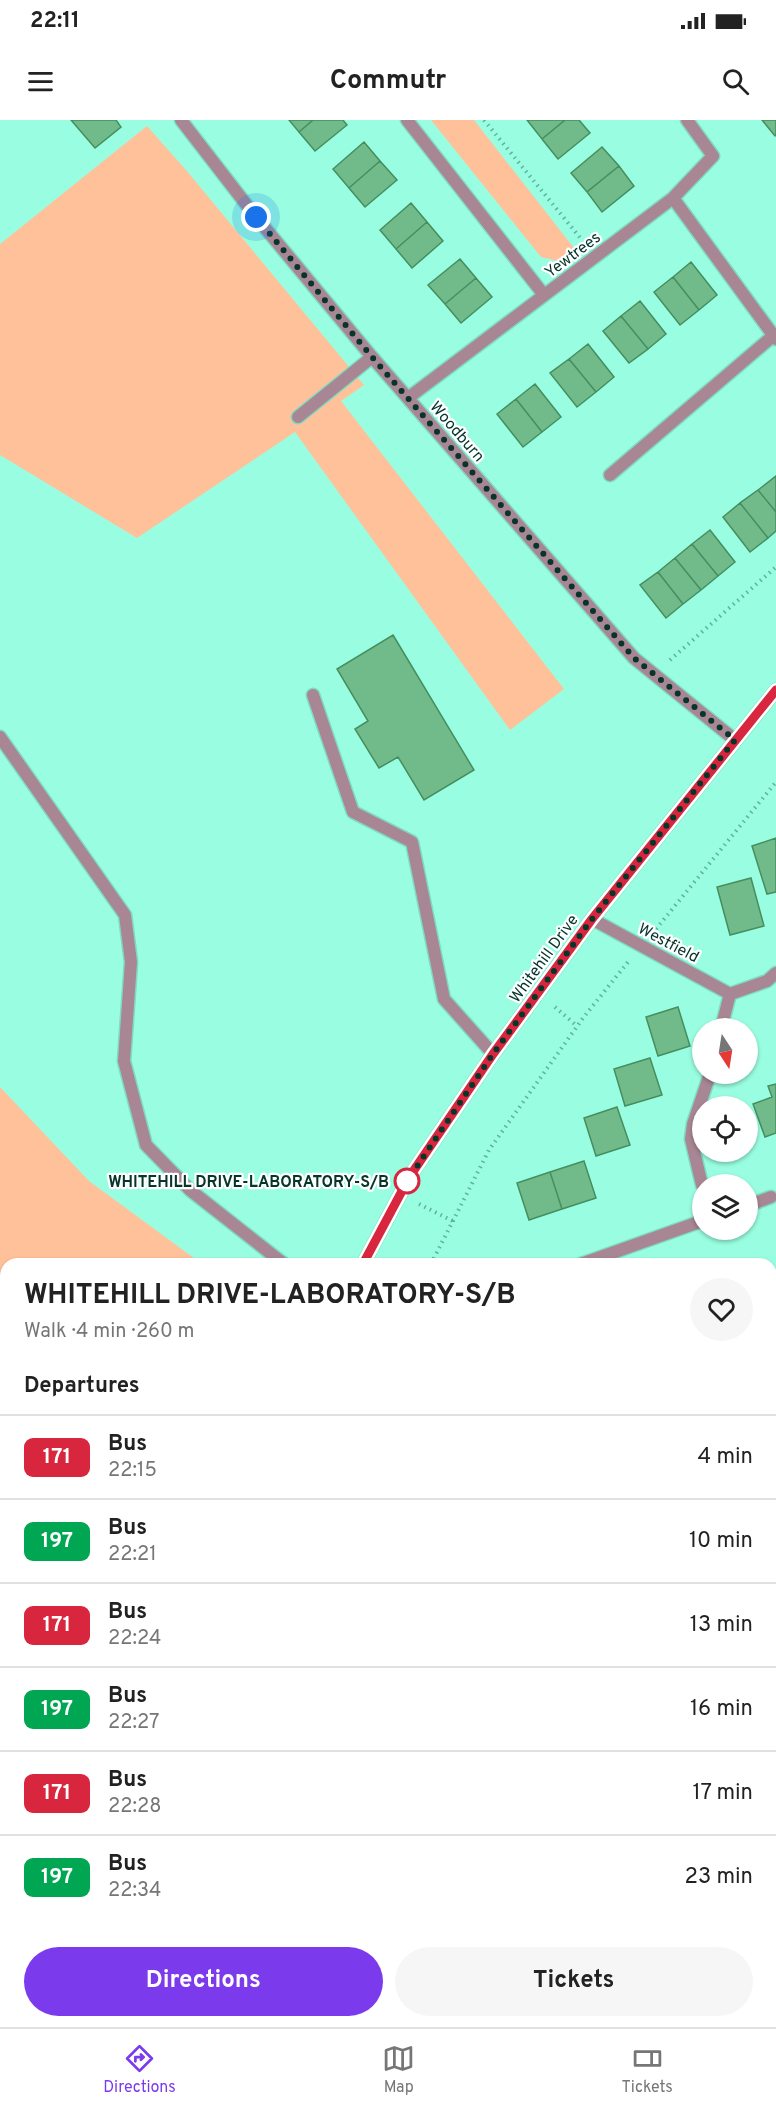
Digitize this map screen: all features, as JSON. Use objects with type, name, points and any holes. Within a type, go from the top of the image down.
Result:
[{"type":"street","name":"Woodburn","points":[[182,120],[256,217],[372,357],[575,592],[634,658],[735,740]]},
{"type":"street","points":[[407,120],[544,295]]},
{"type":"street","name":"Yewtrees","points":[[408,398],[673,198],[713,156],[687,120]]},
{"type":"street","points":[[610,476],[775,338],[673,198]]},
{"type":"street","points":[[298,417],[372,357]]},
{"type":"street","name":"Whitehill Drive","points":[[366,1258],[410,1176],[493,1054],[592,919],[776,690]]},
{"type":"street","points":[[313,695],[353,812],[412,842],[444,999],[493,1054]]},
{"type":"street","points":[[0,737],[125,915],[131,962],[124,1061],[146,1145],[190,1190],[276,1258]]},
{"type":"street","name":"Westfield","points":[[592,919],[730,994]]},
{"type":"street","points":[[724,1018],[730,994],[767,981],[776,973]]},
{"type":"street","points":[[699,1174],[691,1139],[693,1124],[707,1084]]},
{"type":"street","points":[[758,1202],[771,1197]]},
{"type":"street","points":[[598,1258],[692,1225]]},
{"type":"path","points":[[484,120],[595,257]]},
{"type":"path","points":[[654,674],[776,567]]},
{"type":"path","points":[[434,1258],[489,1150],[583,1018],[776,782]]},
{"type":"path","points":[[400,1195],[453,1221]]},
{"type":"shaded area","points":[[431,120],[474,120],[577,252],[558,261],[541,257]]},
{"type":"shaded area","points":[[147,126],[364,385],[341,401],[564,689],[510,730],[295,432],[137,538],[0,455],[0,244]]},
{"type":"shaded area","points":[[0,1087],[89,1181],[194,1258],[0,1258]]},
{"type":"building","points":[[71,120],[116,120],[121,127],[95,148]]},
{"type":"building","points":[[289,120],[313,120],[299,132]]},
{"type":"building","points":[[313,120],[343,120],[347,125],[315,151],[299,132]]},
{"type":"building","points":[[527,120],[565,120],[542,139]]},
{"type":"building","points":[[565,120],[579,120],[590,133],[558,159],[542,139]]},
{"type":"building","points":[[762,120],[776,120],[775,136]]},
{"type":"building","points":[[364,142],[380,161],[349,188],[333,169]]},
{"type":"building","points":[[602,147],[619,166],[587,192],[571,173]]},
{"type":"building","points":[[380,161],[397,180],[365,207],[349,188]]},
{"type":"building","points":[[619,166],[634,186],[602,212],[587,192]]},
{"type":"building","points":[[411,203],[427,222],[396,249],[380,230]]},
{"type":"building","points":[[427,222],[443,241],[412,268],[396,249]]},
{"type":"building","points":[[460,259],[476,278],[445,304],[428,285]]},
{"type":"building","points":[[691,262],[717,295],[699,310],[673,277]]},
{"type":"building","points":[[673,277],[699,310],[680,325],[654,292]]},
{"type":"building","points":[[476,278],[492,297],[461,323],[445,304]]},
{"type":"building","points":[[640,301],[666,334],[648,349],[621,316]]},
{"type":"building","points":[[621,316],[648,349],[629,363],[603,331]]},
{"type":"building","points":[[588,344],[614,377],[596,392],[569,359]]},
{"type":"building","points":[[569,359],[596,392],[577,407],[550,373]]},
{"type":"building","points":[[535,384],[561,417],[542,432],[516,399]]},
{"type":"building","points":[[516,399],[542,432],[523,447],[497,414]]},
{"type":"building","points":[[776,476],[776,512],[758,490]]},
{"type":"building","points":[[758,490],[776,512],[776,531],[768,538],[740,503]]},
{"type":"building","points":[[740,503],[768,538],[750,552],[723,517]]},
{"type":"building","points":[[710,530],[735,562],[718,576],[692,544]]},
{"type":"building","points":[[692,544],[718,576],[701,590],[675,558]]},
{"type":"building","points":[[675,558],[701,590],[683,604],[658,572]]},
{"type":"building","points":[[658,572],[683,604],[666,618],[640,585]]},
{"type":"building","points":[[393,635],[474,770],[424,800],[398,757],[379,768],[355,729],[368,721],[337,669]]},
{"type":"building","points":[[776,838],[776,892],[767,894],[752,846]]},
{"type":"building","points":[[751,878],[764,926],[730,935],[717,887]]},
{"type":"building","points":[[678,1007],[690,1046],[658,1056],[646,1017]]},
{"type":"building","points":[[650,1058],[662,1095],[625,1106],[614,1069]]},
{"type":"building","points":[[776,1084],[776,1133],[765,1137],[758,1118],[758,1102],[772,1097],[768,1086]]},
{"type":"building","points":[[617,1107],[630,1145],[596,1156],[584,1118]]},
{"type":"building","points":[[584,1161],[596,1198],[562,1209],[550,1172]]},
{"type":"building","points":[[550,1172],[562,1209],[529,1220],[517,1183]]},
{"type":"bus line","name":"171","points":[[366,1258],[410,1176],[493,1054],[592,919],[776,690]]},
{"type":"place","name":"WHITEHILL DRIVE-LABORATORY-S/B","points":[[407,1181]]},
{"type":"route","points":[[256,217],[372,357],[634,658],[735,740],[592,919],[493,1054],[407,1181]]}]
